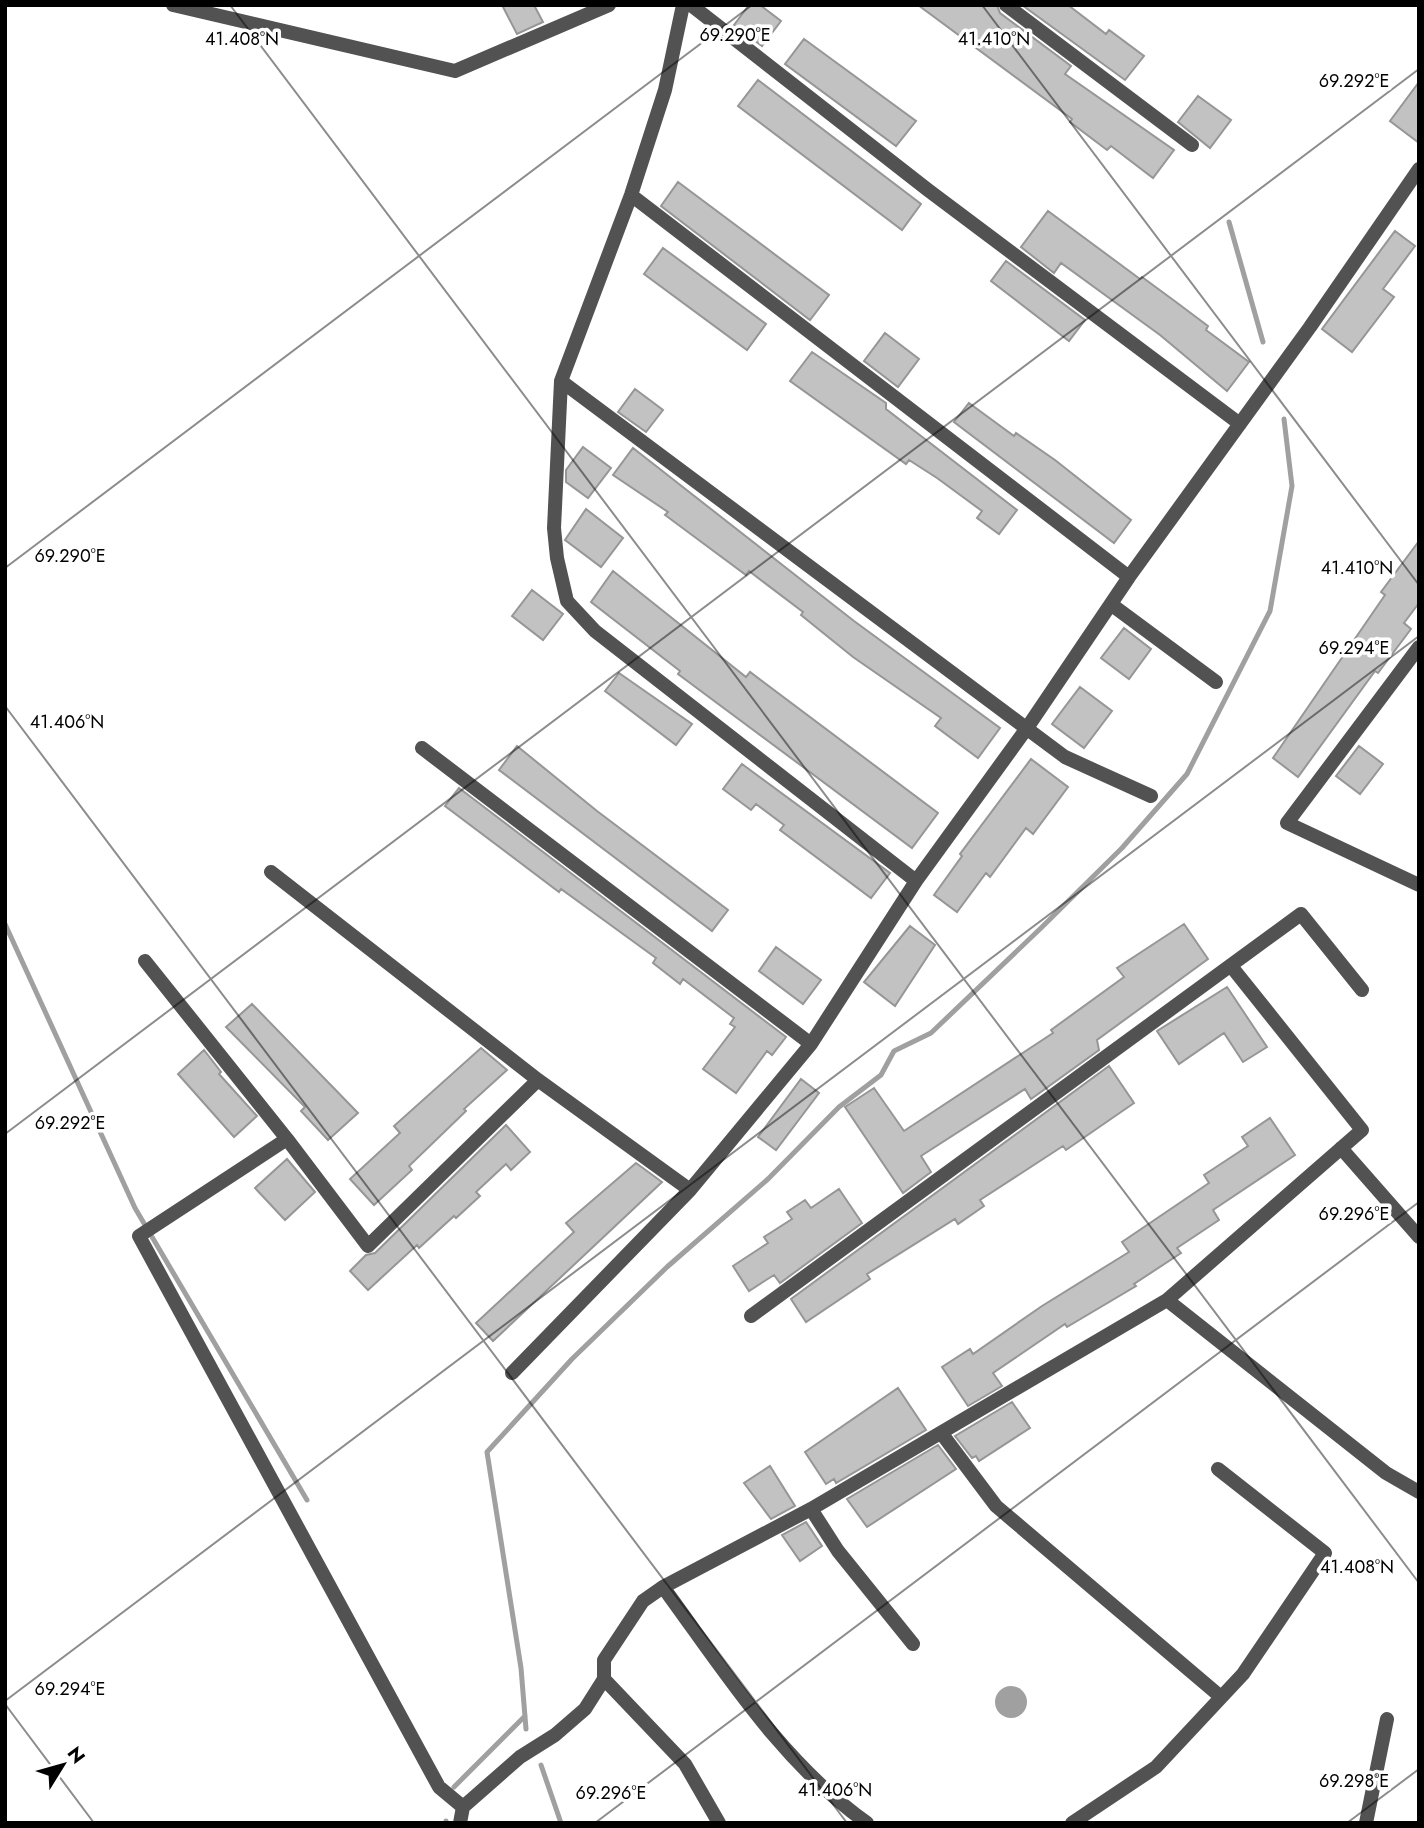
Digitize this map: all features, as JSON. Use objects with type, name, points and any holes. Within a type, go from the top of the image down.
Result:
[{"type":"street","points":[[173,5],[455,71],[609,5]]},
{"type":"street","points":[[683,5],[665,90],[631,195],[561,381],[554,528],[563,587],[574,612],[916,881]]},
{"type":"street","points":[[691,5],[928,190],[1240,424]]},
{"type":"street","points":[[1006,5],[1192,145]]},
{"type":"street","points":[[512,1373],[690,1190],[811,1044],[916,881],[1027,728],[1129,578],[1419,169]]},
{"type":"street","points":[[631,195],[1129,578]]},
{"type":"street","points":[[561,381],[1065,757],[1151,796]]},
{"type":"street","points":[[1112,605],[1216,682]]},
{"type":"street","points":[[1419,647],[1287,823],[1419,885]]},
{"type":"street","points":[[422,748],[811,1044]]},
{"type":"street","points":[[271,872],[538,1080],[690,1190]]},
{"type":"street","points":[[751,1315],[1301,914],[1362,990]]},
{"type":"street","points":[[145,961],[287,1139],[368,1246],[538,1080]]},
{"type":"street","points":[[460,1823],[463,1807],[520,1757],[555,1735],[585,1709],[604,1679],[604,1660],[643,1601],[663,1587],[811,1509],[942,1434],[1167,1300],[1362,1130],[1231,966]]},
{"type":"street","points":[[287,1139],[139,1237],[439,1787],[463,1807]]},
{"type":"street","points":[[1341,1148],[1419,1237]]},
{"type":"street","points":[[1167,1300],[1386,1473],[1419,1492]]},
{"type":"street","points":[[942,1434],[996,1506],[1221,1697]]},
{"type":"street","points":[[1072,1823],[1156,1767],[1243,1674],[1325,1553],[1217,1469]]},
{"type":"street","points":[[811,1509],[862,1582],[912,1644]]},
{"type":"street","points":[[663,1587],[775,1738],[844,1807],[867,1823]]},
{"type":"street","points":[[604,1679],[685,1764],[719,1823]]},
{"type":"street","points":[[1366,1823],[1387,1719]]},
{"type":"shaded area","points":[[1011,1686],[1023,1690],[1027,1702],[1023,1714],[1011,1718],[999,1714],[995,1702],[999,1690]]},
{"type":"building","points":[[502,5],[534,5],[543,22],[517,34]]},
{"type":"building","points":[[749,5],[760,5],[781,21],[762,46],[734,25]]},
{"type":"building","points":[[918,5],[997,5],[1000,13],[1071,66],[1065,74],[1174,150],[1153,178],[1111,146],[1107,150],[1070,122],[1072,119]]},
{"type":"building","points":[[1022,5],[1068,5],[1106,34],[1109,30],[1144,56],[1125,80]]},
{"type":"building","points":[[804,39],[916,121],[896,146],[785,64]]},
{"type":"building","points":[[758,80],[921,204],[902,230],[738,106]]},
{"type":"building","points":[[1419,82],[1419,143],[1390,121]]},
{"type":"building","points":[[1198,96],[1231,120],[1210,148],[1178,122]]},
{"type":"building","points":[[678,182],[829,295],[810,320],[661,206]]},
{"type":"building","points":[[1048,211],[1208,326],[1206,330],[1249,362],[1227,391],[1160,335],[1061,263],[1054,273],[1021,247]]},
{"type":"building","points":[[1395,231],[1415,246],[1383,289],[1394,297],[1352,352],[1322,329]]},
{"type":"building","points":[[663,248],[766,324],[747,350],[644,274]]},
{"type":"building","points":[[1006,261],[1085,320],[1069,341],[991,281]]},
{"type":"building","points":[[885,333],[919,359],[898,387],[864,361]]},
{"type":"building","points":[[812,352],[886,403],[886,409],[1017,510],[999,534],[977,518],[982,511],[937,478],[909,460],[906,464],[790,381]]},
{"type":"building","points":[[635,389],[663,410],[646,432],[618,412]]},
{"type":"building","points":[[969,403],[1014,436],[1016,433],[1055,460],[1131,520],[1114,543],[954,422]]},
{"type":"building","points":[[583,447],[611,468],[588,498],[566,482],[566,470]]},
{"type":"building","points":[[633,448],[854,621],[1000,728],[978,758],[935,726],[941,718],[853,657],[801,615],[803,612],[749,571],[746,575],[665,515],[668,512],[613,475]]},
{"type":"building","points":[[586,509],[623,538],[601,567],[565,540]]},
{"type":"building","points":[[1419,541],[1419,603],[1404,623],[1411,629],[1378,673],[1375,671],[1298,777],[1273,758],[1385,595],[1381,592]]},
{"type":"building","points":[[613,571],[746,677],[750,672],[938,813],[912,848],[678,674],[680,671],[591,602]]},
{"type":"building","points":[[532,590],[563,614],[543,640],[512,616]]},
{"type":"building","points":[[1124,628],[1151,649],[1129,679],[1101,658]]},
{"type":"building","points":[[619,673],[692,724],[676,745],[605,691]]},
{"type":"building","points":[[1080,687],[1112,711],[1084,748],[1052,724]]},
{"type":"building","points":[[517,746],[597,811],[728,910],[712,931],[499,770]]},
{"type":"building","points":[[1359,746],[1383,764],[1360,794],[1336,776]]},
{"type":"building","points":[[1031,759],[1068,787],[1033,834],[1026,828],[990,877],[986,873],[957,912],[934,895],[962,856],[960,854]]},
{"type":"building","points":[[742,764],[890,873],[871,898],[780,830],[784,825],[756,804],[751,810],[723,789]]},
{"type":"building","points":[[459,788],[786,1037],[772,1055],[767,1051],[736,1093],[703,1069],[735,1027],[730,1024],[734,1018],[683,979],[680,984],[653,963],[656,958],[561,889],[559,892],[445,806]]},
{"type":"building","points":[[1184,924],[1208,959],[1097,1040],[1099,1050],[1031,1099],[1025,1089],[921,1156],[931,1172],[903,1193],[845,1107],[874,1088],[904,1131],[1053,1033],[1051,1030],[1124,977],[1117,968]]},
{"type":"building","points":[[910,926],[935,945],[895,1006],[864,982]]},
{"type":"building","points":[[776,947],[821,980],[803,1004],[759,971]]},
{"type":"building","points":[[1227,987],[1267,1047],[1243,1062],[1224,1033],[1179,1064],[1157,1031]]},
{"type":"building","points":[[252,1004],[358,1113],[328,1140],[301,1111],[305,1107],[226,1027]]},
{"type":"building","points":[[481,1048],[507,1070],[464,1109],[466,1111],[409,1166],[412,1170],[374,1205],[350,1179],[400,1133],[394,1126]]},
{"type":"building","points":[[204,1050],[221,1072],[219,1074],[257,1116],[234,1137],[178,1074]]},
{"type":"building","points":[[1109,1066],[1134,1103],[1066,1150],[1063,1146],[980,1200],[984,1206],[958,1224],[955,1219],[867,1274],[870,1279],[806,1322],[791,1299]]},
{"type":"building","points":[[801,1079],[819,1093],[776,1150],[758,1137]]},
{"type":"building","points":[[1270,1118],[1295,1155],[1213,1210],[1219,1220],[1177,1248],[1181,1253],[1134,1284],[1136,1286],[1067,1327],[1065,1324],[993,1373],[1002,1386],[968,1406],[942,1367],[970,1349],[973,1354],[1042,1306],[1129,1252],[1122,1242],[1209,1183],[1204,1175],[1248,1146],[1242,1137]]},
{"type":"building","points":[[506,1125],[530,1152],[511,1170],[506,1164],[476,1192],[480,1196],[456,1218],[454,1216],[419,1248],[417,1245],[368,1290],[350,1271],[366,1255],[375,1253]]},
{"type":"building","points":[[287,1159],[315,1192],[285,1220],[255,1188]]},
{"type":"building","points":[[636,1163],[662,1182],[493,1341],[476,1323],[574,1232],[566,1223]]},
{"type":"building","points":[[839,1189],[862,1223],[780,1283],[774,1275],[749,1291],[733,1266],[768,1243],[764,1237],[792,1219],[787,1212],[805,1200],[811,1208]]},
{"type":"building","points":[[898,1388],[926,1430],[836,1483],[834,1479],[826,1484],[805,1452]]},
{"type":"building","points":[[1012,1402],[1030,1428],[979,1461],[976,1456],[972,1458],[955,1436]]},
{"type":"building","points":[[938,1445],[956,1469],[867,1527],[847,1499]]},
{"type":"building","points":[[770,1466],[795,1506],[771,1519],[744,1483]]},
{"type":"building","points":[[806,1522],[822,1546],[800,1561],[782,1535]]},
{"type":"waterway","points":[[1229,222],[1263,342]]},
{"type":"waterway","points":[[526,1729],[521,1668],[487,1452],[572,1359],[667,1267],[768,1179],[839,1107],[881,1075],[894,1051],[931,1033],[1041,928],[1122,848],[1187,774],[1270,611],[1292,486],[1284,419]]},
{"type":"waterway","points":[[5,924],[135,1208],[307,1500]]},
{"type":"waterway","points":[[454,1787],[525,1716]]},
{"type":"waterway","points":[[541,1765],[561,1823]]}]
